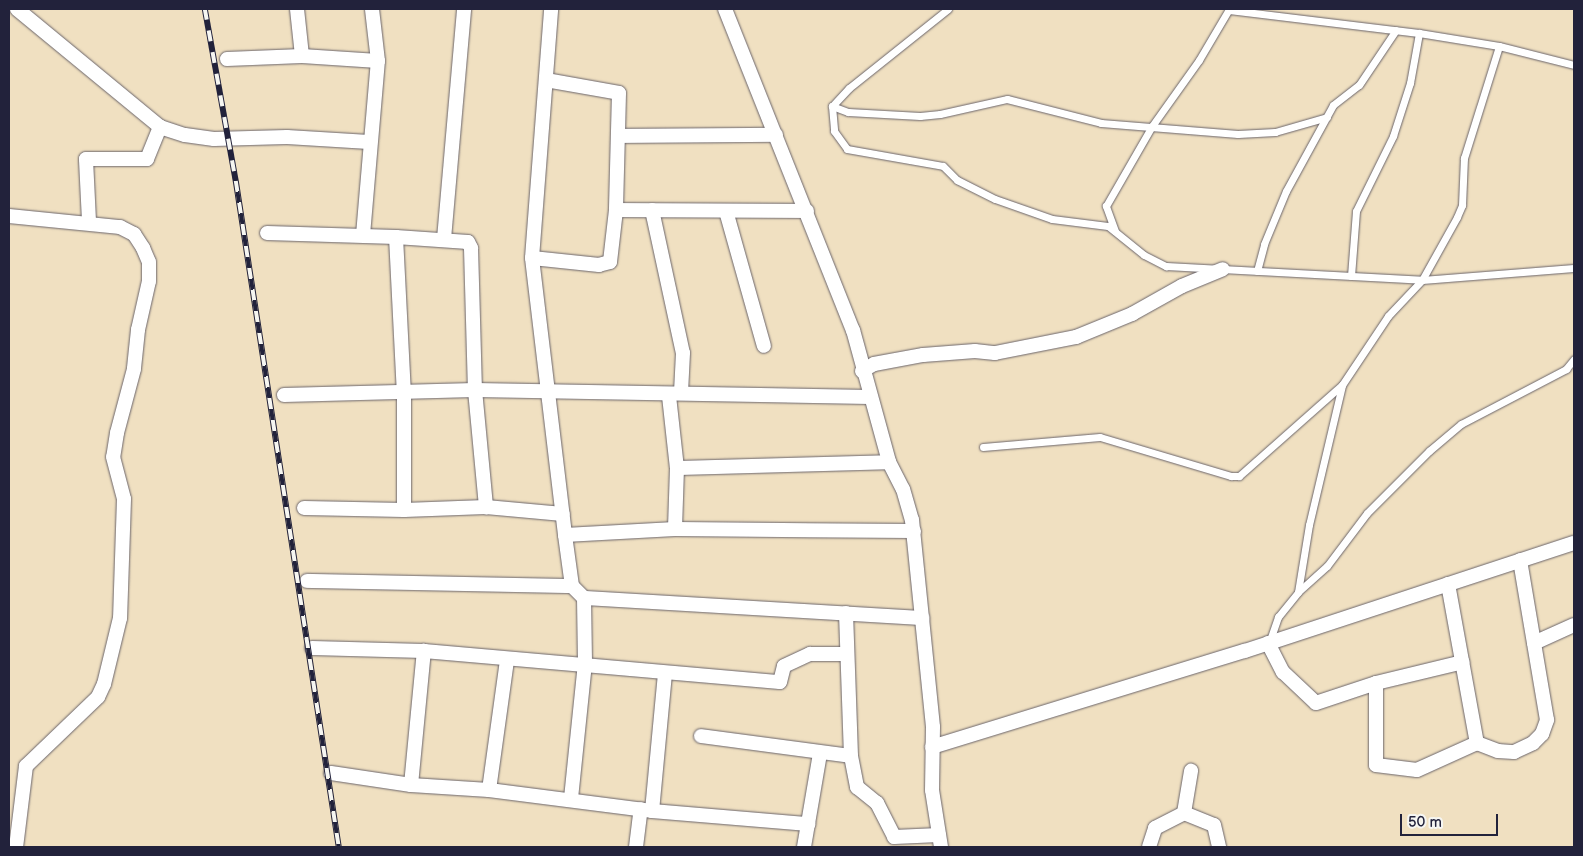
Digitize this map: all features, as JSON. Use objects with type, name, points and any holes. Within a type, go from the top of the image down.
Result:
[{"type":"street","points":[[17,9],[160,127],[185,135],[214,139],[287,137],[369,142]]},
{"type":"street","points":[[297,9],[302,56]]},
{"type":"street","points":[[363,235],[369,142],[378,61],[372,9]]},
{"type":"street","points":[[444,239],[464,9]]},
{"type":"street","points":[[551,9],[532,258],[550,392],[562,514],[572,586],[584,598],[922,618]]},
{"type":"street","points":[[725,9],[853,330],[862,371],[883,430],[890,462],[903,489],[914,530],[932,747],[932,790],[940,841],[894,838],[878,803],[857,787],[850,756],[846,613]]},
{"type":"street","points":[[226,59],[302,56],[378,61]]},
{"type":"street","points":[[532,258],[599,265],[610,262],[616,210],[619,93],[546,80]]},
{"type":"street","points":[[89,221],[86,159],[147,159],[160,127]]},
{"type":"street","points":[[618,136],[776,135]]},
{"type":"street","points":[[616,210],[807,211]]},
{"type":"street","points":[[652,210],[683,352],[675,394],[678,468],[675,529]]},
{"type":"street","points":[[726,210],[764,346]]},
{"type":"street","points":[[9,216],[89,221],[120,226],[134,234],[149,262],[149,281],[138,330],[134,370],[116,433],[114,457],[124,499],[120,618],[104,684],[98,697],[26,766],[16,847]]},
{"type":"street","points":[[267,233],[396,236],[468,242],[471,248],[475,390],[486,507]]},
{"type":"street","points":[[396,236],[404,393],[404,510]]},
{"type":"street","points":[[862,371],[874,364],[923,355],[976,351],[995,353],[1076,337],[1132,314],[1182,286],[1223,269]]},
{"type":"street","points":[[284,395],[475,390],[870,397]]},
{"type":"street","points":[[678,468],[890,462]]},
{"type":"street","points":[[304,508],[404,510],[486,507],[562,514]]},
{"type":"street","points":[[565,536],[675,529],[914,530]]},
{"type":"street","points":[[932,747],[1268,643],[1574,543]]},
{"type":"street","points":[[1376,683],[1376,765],[1417,770],[1478,743],[1498,751],[1514,752],[1533,743],[1542,734],[1547,720],[1520,560]]},
{"type":"street","points":[[307,581],[572,586]]},
{"type":"street","points":[[1448,584],[1478,743]]},
{"type":"street","points":[[571,799],[585,663],[584,598]]},
{"type":"street","points":[[1534,643],[1574,625]]},
{"type":"street","points":[[1268,643],[1283,672],[1316,703],[1376,683],[1463,662]]},
{"type":"street","points":[[312,648],[424,651],[507,660],[585,663],[665,674],[780,682],[784,666],[810,654],[846,654]]},
{"type":"street","points":[[411,785],[424,651]]},
{"type":"street","points":[[489,790],[507,660]]},
{"type":"street","points":[[636,847],[646,810],[665,674]]},
{"type":"street","points":[[701,736],[850,756]]},
{"type":"street","points":[[804,847],[820,753]]},
{"type":"street","points":[[1184,813],[1191,771]]},
{"type":"street","points":[[331,773],[411,785],[489,790],[646,810],[808,824]]},
{"type":"street","points":[[1149,847],[1155,828],[1184,813],[1214,825],[1219,847]]},
{"type":"lane","points":[[948,9],[849,88],[832,106],[834,131],[847,149],[943,166],[957,180],[995,199],[1052,219],[1092,223],[1116,232],[1156,262],[1166,266],[1422,280],[1574,268]]},
{"type":"lane","points":[[1116,232],[1106,206],[1152,126],[1199,60],[1229,9],[1418,33],[1499,46],[1574,64]]},
{"type":"lane","points":[[1257,271],[1264,244],[1286,191],[1327,117],[1338,98],[1351,94],[1359,85],[1396,30]]},
{"type":"lane","points":[[1351,276],[1356,211],[1393,136],[1410,83],[1418,33]]},
{"type":"lane","points":[[983,447],[1100,437],[1231,476],[1239,476],[1342,385],[1388,316],[1422,280],[1462,205],[1464,158],[1499,46]]},
{"type":"lane","points":[[832,106],[848,112],[920,116],[1007,99],[1101,124],[1152,126],[1238,134],[1275,132],[1327,117]]},
{"type":"lane","points":[[1268,643],[1278,617],[1298,592],[1327,566],[1367,513],[1428,451],[1461,424],[1566,369],[1574,359]]},
{"type":"lane","points":[[1298,592],[1309,525],[1342,385]]},
{"type":"railway","points":[[205,9],[236,181],[339,847]]}]
